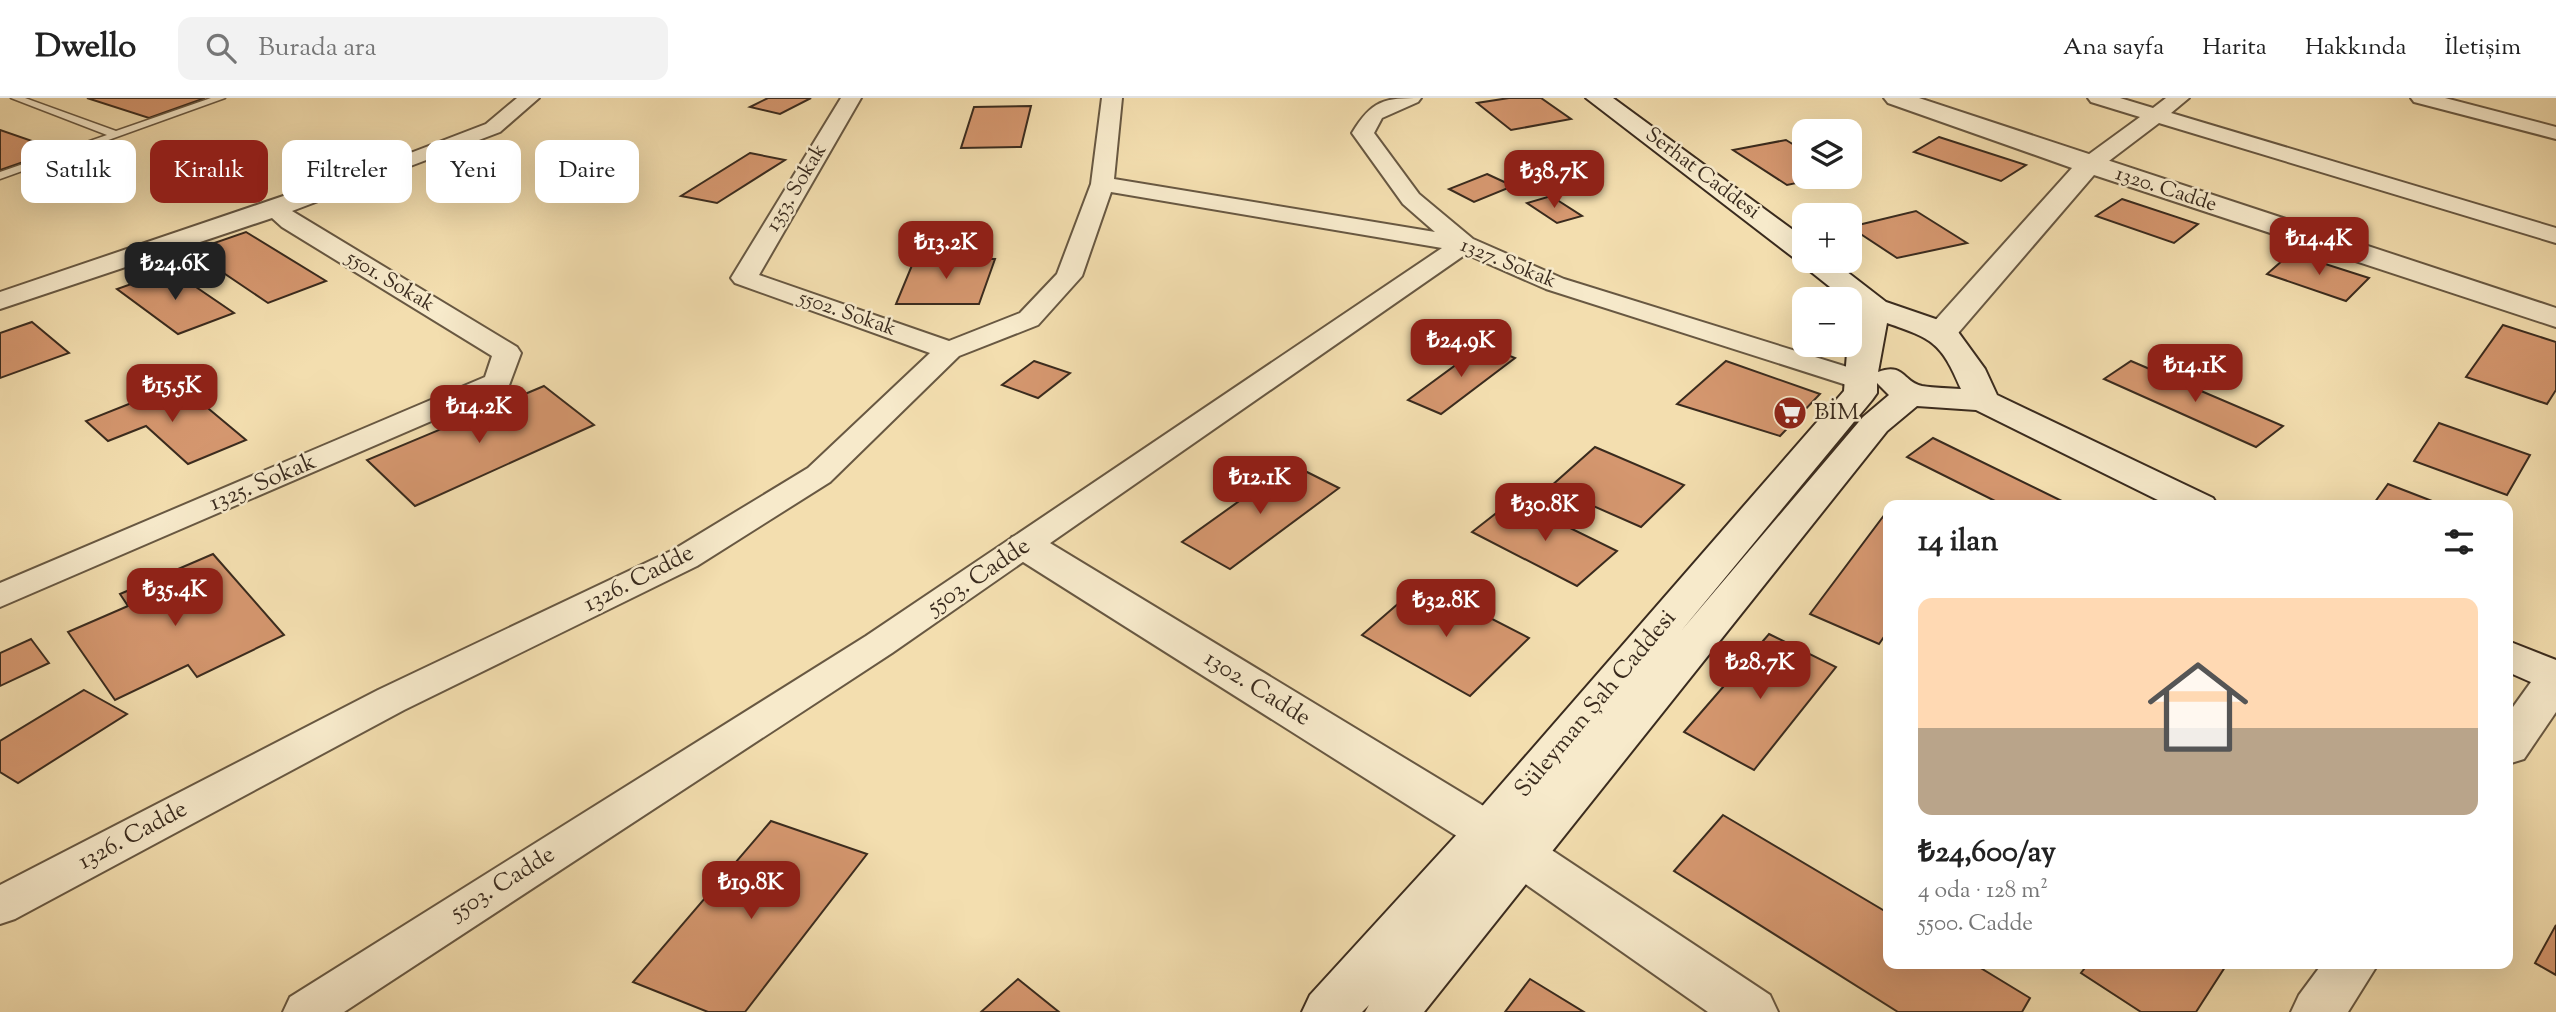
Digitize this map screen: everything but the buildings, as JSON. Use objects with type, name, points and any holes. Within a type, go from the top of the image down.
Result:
[{"type":"main road","name":"Serhat Caddesi","points":[[1598,98],[1704,174],[1792,243]]},
{"type":"main road","name":"1320. Cadde","points":[[1896,98],[2089,165],[2556,318]]},
{"type":"main road","points":[[1942,332],[2089,165]]},
{"type":"main road","points":[[1830,273],[1875,308],[1942,332],[1969,369],[1983,401]]},
{"type":"main road","points":[[1875,308],[1862,376],[1909,395],[1983,401],[2188,500]]},
{"type":"main road","name":"Süleyman Şah Caddesi","points":[[1392,1012],[1504,844],[1862,376]]},
{"type":"main road","name":"Süleyman Şah Caddesi","points":[[1329,1012],[1504,844],[1875,424],[1909,395]]},
{"type":"main road","name":"1302. Cadde","points":[[1026,546],[1504,844],[1751,1012]]},
{"type":"main road","points":[[2513,658],[2556,679],[2513,740]]},
{"type":"main road","points":[[2318,1012],[2349,969]]},
{"type":"street","points":[[0,301],[276,209],[493,128],[529,98]]},
{"type":"street","name":"1353. Sokak","points":[[744,278],[851,98]]},
{"type":"street","name":"1326. Cadde","points":[[0,906],[391,700],[685,558],[818,475],[950,350],[1029,319],[1069,276],[1102,184],[1112,98]]},
{"type":"street","points":[[1411,98],[1374,114],[1363,133],[1411,199],[1464,244]]},
{"type":"street","points":[[2098,98],[2556,236]]},
{"type":"street","points":[[2089,165],[2179,98]]},
{"type":"street","points":[[2421,98],[2556,133]]},
{"type":"street","name":"1327. Sokak","points":[[1102,184],[1464,244],[1555,284],[1862,376]]},
{"type":"street","name":"5501. Sokak","points":[[276,209],[290,222],[507,353]]},
{"type":"street","name":"5503. Cadde","points":[[306,1012],[434,927],[794,700],[1026,546],[1464,244]]},
{"type":"street","name":"5502. Sokak","points":[[744,278],[950,350]]},
{"type":"street","name":"1325. Sokak","points":[[0,596],[498,382],[507,353]]},
{"type":"lane","points":[[16,98],[117,135]]},
{"type":"lane","points":[[0,176],[220,98]]},
{"type":"place","name":"BİM","points":[[1790,413]]}]
